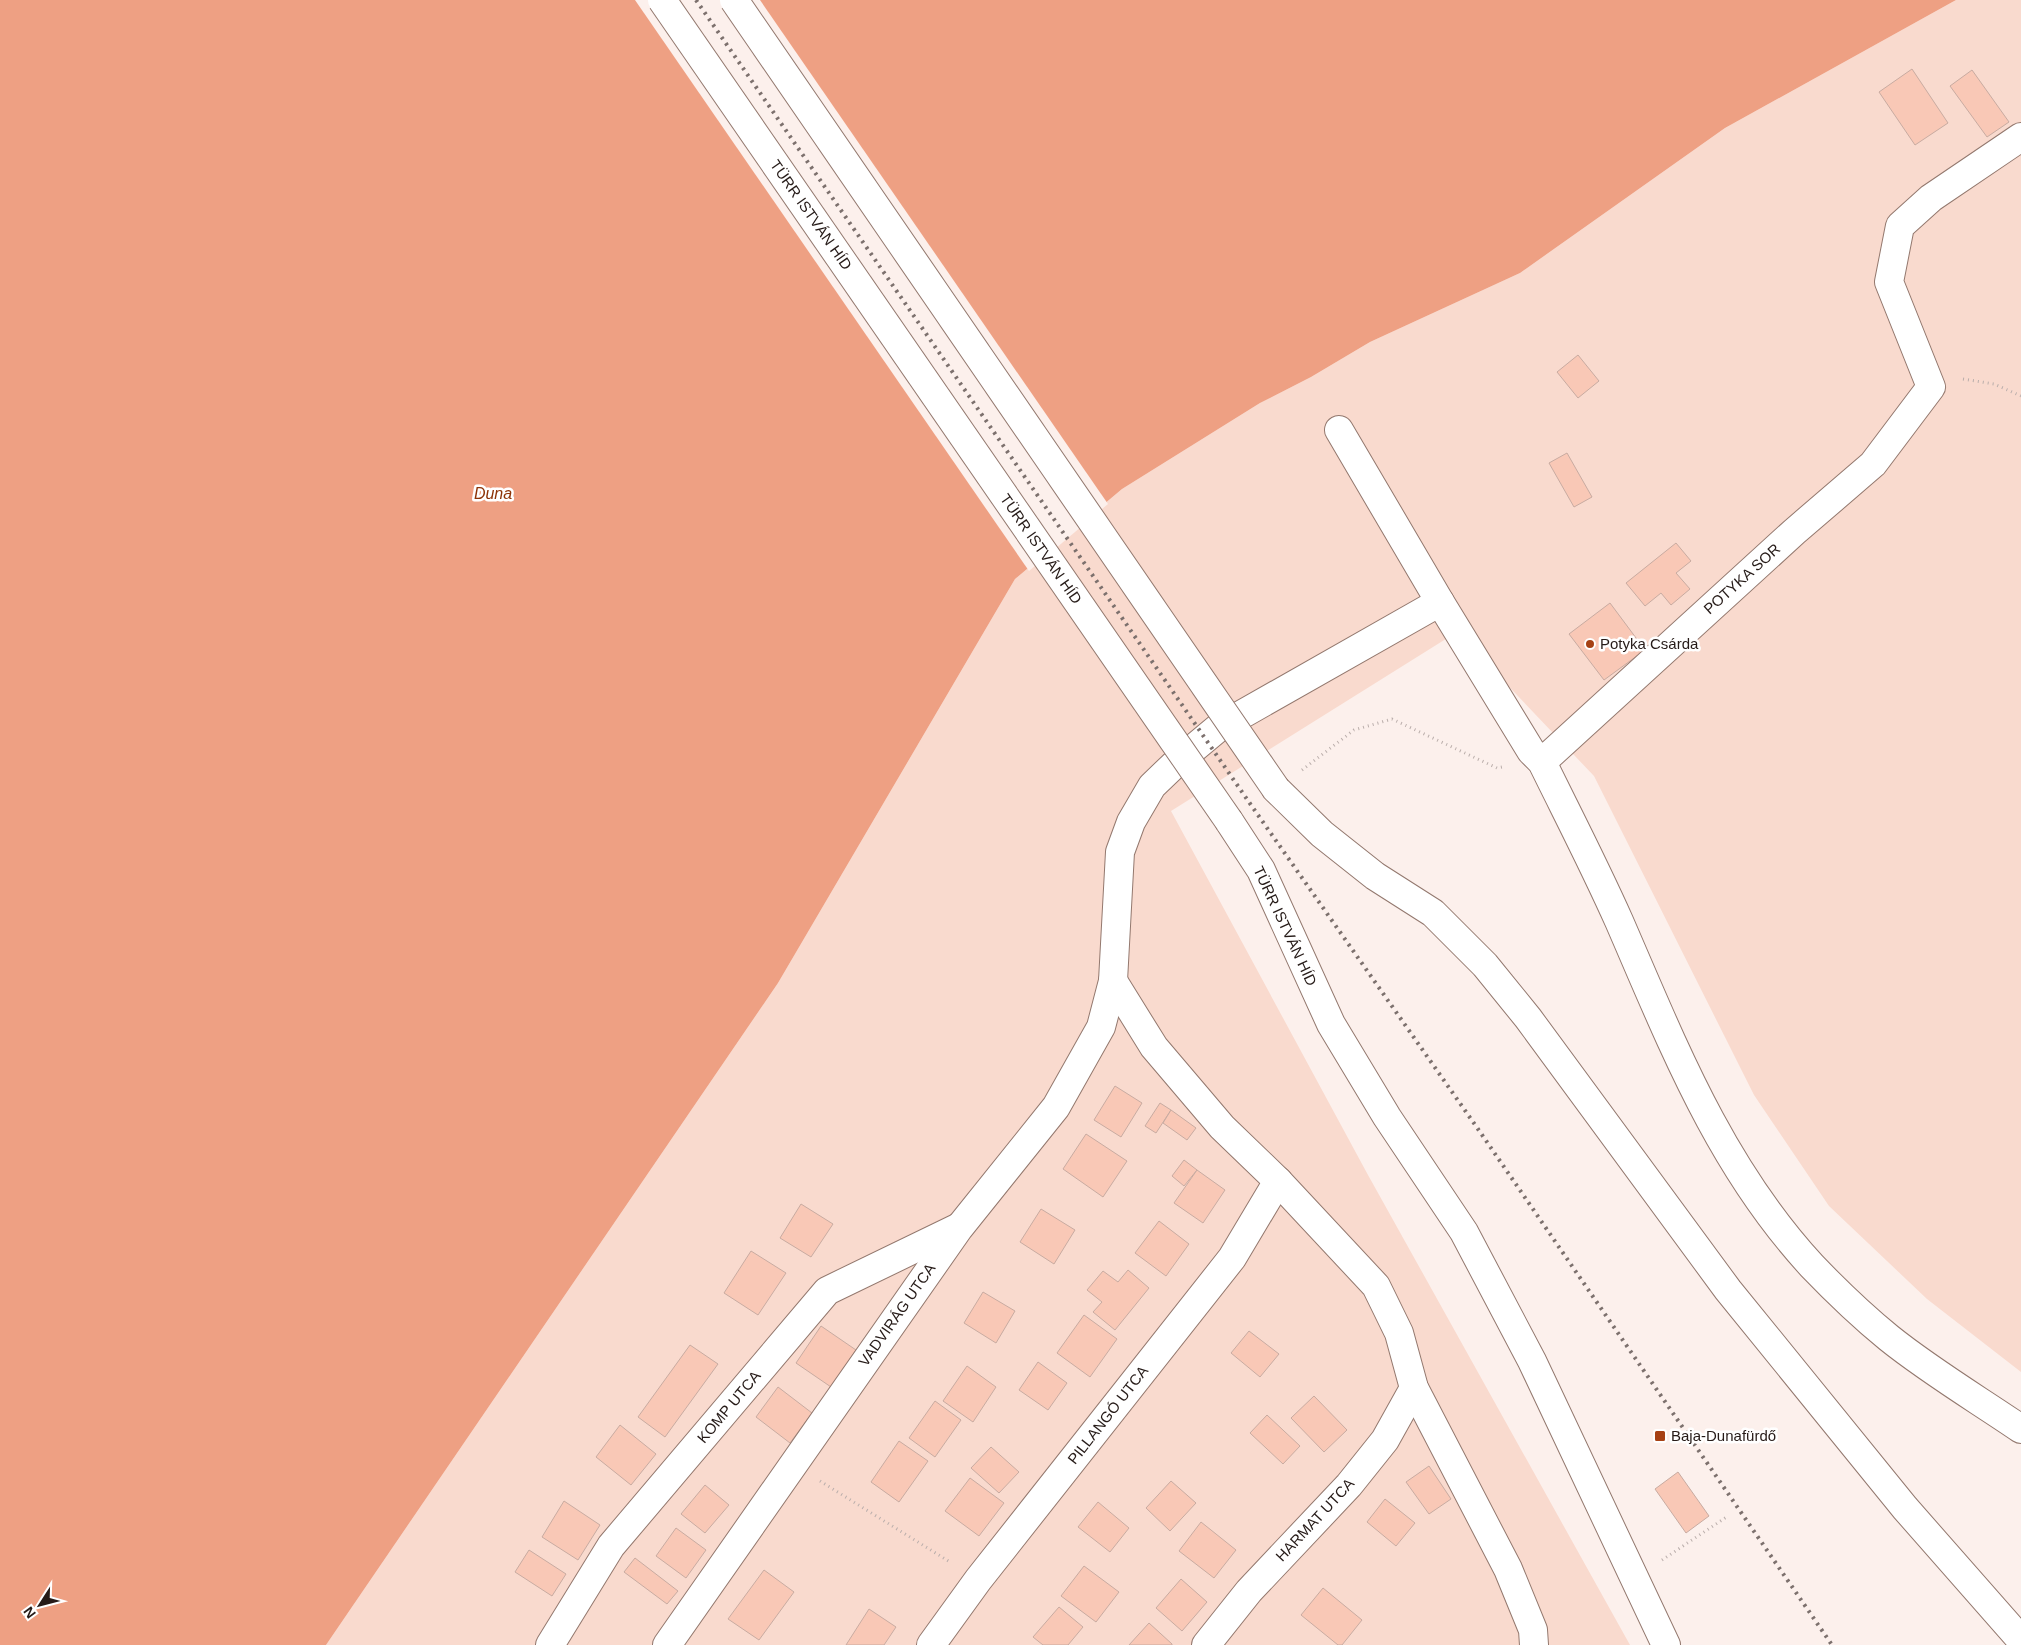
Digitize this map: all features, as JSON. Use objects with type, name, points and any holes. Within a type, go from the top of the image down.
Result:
[{"type":"street","name":"TÜRR ISTVÁN HÍD","points":[[662,0],[1261,870],[1331,1024],[1387,1117],[1464,1232],[1532,1361],[1666,1645]]},
{"type":"street","points":[[734,0],[1276,789],[1322,834],[1375,876],[1433,913],[1485,965],[1528,1018],[1728,1290],[1904,1508],[2021,1640]]},
{"type":"street","points":[[1931,387],[1889,282],[1900,226],[1930,198],[2021,137]]},
{"type":"street","name":"POTYKA SOR","points":[[1542,762],[1786,539],[1873,464],[1931,387]]},
{"type":"street","points":[[1339,430],[1440,602],[1531,751],[1542,762],[1607,894],[1687,1076],[1716,1132],[1755,1195],[1812,1266],[1846,1300],[1889,1338],[2021,1429]]},
{"type":"street","name":"VADVIRÁG UTCA","points":[[667,1645],[959,1228],[1056,1107],[1101,1026],[1113,981],[1120,852],[1131,822],[1152,786],[1218,728],[1440,602]]},
{"type":"street","points":[[1113,981],[1154,1047],[1222,1127],[1278,1181],[1376,1286],[1399,1332],[1414,1388],[1508,1569],[1533,1630],[1534,1645]]},
{"type":"street","name":"PILLANGÓ UTCA","points":[[931,1645],[978,1580],[1232,1258],[1278,1181]]},
{"type":"street","name":"KOMP UTCA","points":[[550,1645],[611,1546],[827,1291],[959,1228]]},
{"type":"street","name":"HARMAT UTCA","points":[[1206,1645],[1249,1591],[1349,1485],[1385,1440],[1414,1388]]},
{"type":"path","points":[[1931,387],[1961,379],[1994,384],[2021,396]]},
{"type":"path","points":[[1302,770],[1354,730],[1392,718],[1497,768],[1542,762]]},
{"type":"path","points":[[793,1464],[978,1580]]},
{"type":"path","points":[[1663,1560],[1728,1516]]},
{"type":"shaded area","points":[[1956,0],[2021,0],[2021,1372],[1927,1299],[1829,1206],[1754,1095],[1594,776],[1457,632],[1171,811],[1368,1175],[1630,1645],[326,1645],[778,983],[1015,579],[1122,489],[1260,403],[1311,377],[1370,342],[1520,273],[1725,128]]},
{"type":"water","name":"Duna","points":[[0,0],[1956,0],[1725,128],[1520,273],[1370,342],[1311,377],[1260,403],[1122,489],[1015,579],[778,983],[326,1645],[0,1645]]},
{"type":"pier","points":[[635,0],[760,0],[1108,504],[1029,571]]},
{"type":"building","points":[[1912,69],[1948,123],[1915,145],[1879,92]]},
{"type":"building","points":[[1972,70],[2009,122],[1987,137],[1950,86]]},
{"type":"building","points":[[1578,355],[1599,381],[1578,398],[1557,372]]},
{"type":"building","points":[[1567,453],[1592,497],[1574,507],[1549,463]]},
{"type":"building","points":[[1676,543],[1691,561],[1676,573],[1690,589],[1671,605],[1661,593],[1645,606],[1626,583]]},
{"type":"building","points":[[1610,603],[1645,650],[1604,680],[1569,634]]},
{"type":"building","points":[[1115,1086],[1142,1103],[1121,1137],[1094,1120]]},
{"type":"building","points":[[1160,1103],[1171,1110],[1156,1133],[1145,1126]]},
{"type":"building","points":[[1171,1110],[1196,1128],[1187,1140],[1163,1123]]},
{"type":"building","points":[[1086,1134],[1127,1161],[1103,1197],[1063,1169]]},
{"type":"building","points":[[1184,1160],[1197,1170],[1184,1186],[1172,1176]]},
{"type":"building","points":[[1197,1170],[1225,1190],[1203,1223],[1174,1203]]},
{"type":"building","points":[[801,1204],[833,1224],[811,1257],[780,1238]]},
{"type":"building","points":[[1041,1209],[1075,1230],[1054,1264],[1020,1242]]},
{"type":"building","points":[[1159,1221],[1189,1244],[1166,1276],[1135,1253]]},
{"type":"building","points":[[751,1251],[786,1273],[758,1315],[724,1293]]},
{"type":"building","points":[[1128,1270],[1149,1288],[1115,1330],[1093,1312],[1102,1302],[1087,1290],[1103,1271],[1118,1282]]},
{"type":"building","points":[[983,1292],[1015,1311],[996,1343],[964,1323]]},
{"type":"building","points":[[1084,1315],[1117,1339],[1090,1377],[1057,1353]]},
{"type":"building","points":[[821,1326],[856,1350],[831,1387],[796,1363]]},
{"type":"building","points":[[1249,1331],[1279,1354],[1260,1377],[1231,1353]]},
{"type":"building","points":[[690,1345],[718,1364],[665,1437],[638,1417]]},
{"type":"building","points":[[1038,1362],[1067,1383],[1048,1410],[1019,1390]]},
{"type":"building","points":[[967,1366],[996,1387],[973,1422],[943,1401]]},
{"type":"building","points":[[778,1387],[812,1413],[790,1443],[756,1417]]},
{"type":"building","points":[[1314,1396],[1347,1430],[1324,1452],[1291,1418]]},
{"type":"building","points":[[935,1401],[961,1420],[935,1457],[909,1438]]},
{"type":"building","points":[[1267,1415],[1300,1446],[1283,1464],[1250,1433]]},
{"type":"building","points":[[620,1425],[656,1454],[631,1485],[596,1457]]},
{"type":"building","points":[[899,1441],[928,1461],[899,1502],[871,1482]]},
{"type":"building","points":[[991,1447],[1019,1472],[999,1493],[971,1468]]},
{"type":"building","points":[[1429,1466],[1451,1499],[1429,1514],[1406,1482]]},
{"type":"building","points":[[1678,1472],[1709,1516],[1686,1533],[1655,1489]]},
{"type":"building","points":[[970,1478],[1004,1503],[979,1536],[945,1511]]},
{"type":"building","points":[[1171,1481],[1196,1503],[1170,1531],[1146,1508]]},
{"type":"building","points":[[705,1485],[729,1505],[705,1533],[681,1514]]},
{"type":"building","points":[[1385,1499],[1415,1523],[1396,1546],[1367,1522]]},
{"type":"building","points":[[564,1501],[600,1525],[578,1560],[542,1537]]},
{"type":"building","points":[[1098,1502],[1129,1528],[1110,1552],[1078,1527]]},
{"type":"building","points":[[1201,1522],[1236,1550],[1214,1578],[1179,1551]]},
{"type":"building","points":[[676,1528],[706,1550],[686,1578],[656,1556]]},
{"type":"building","points":[[529,1550],[566,1574],[552,1596],[515,1572]]},
{"type":"building","points":[[635,1558],[678,1591],[667,1604],[624,1572]]},
{"type":"building","points":[[1084,1566],[1119,1592],[1096,1622],[1061,1596]]},
{"type":"building","points":[[764,1570],[794,1592],[759,1640],[728,1619]]},
{"type":"building","points":[[1181,1579],[1207,1602],[1182,1631],[1156,1608]]},
{"type":"building","points":[[1323,1588],[1362,1620],[1342,1645],[1338,1645],[1301,1615]]},
{"type":"building","points":[[1059,1607],[1083,1627],[1068,1645],[1043,1645],[1033,1637]]},
{"type":"building","points":[[869,1609],[896,1627],[884,1645],[846,1645]]},
{"type":"building","points":[[1149,1623],[1172,1644],[1172,1645],[1129,1645]]},
{"type":"railway","points":[[696,0],[1251,805],[1478,1129],[1832,1645]]},
{"type":"place","name":"Potyka Csárda","points":[[1590,644]]},
{"type":"place","name":"Baja-Dunafürdő","points":[[1660,1436]]}]
